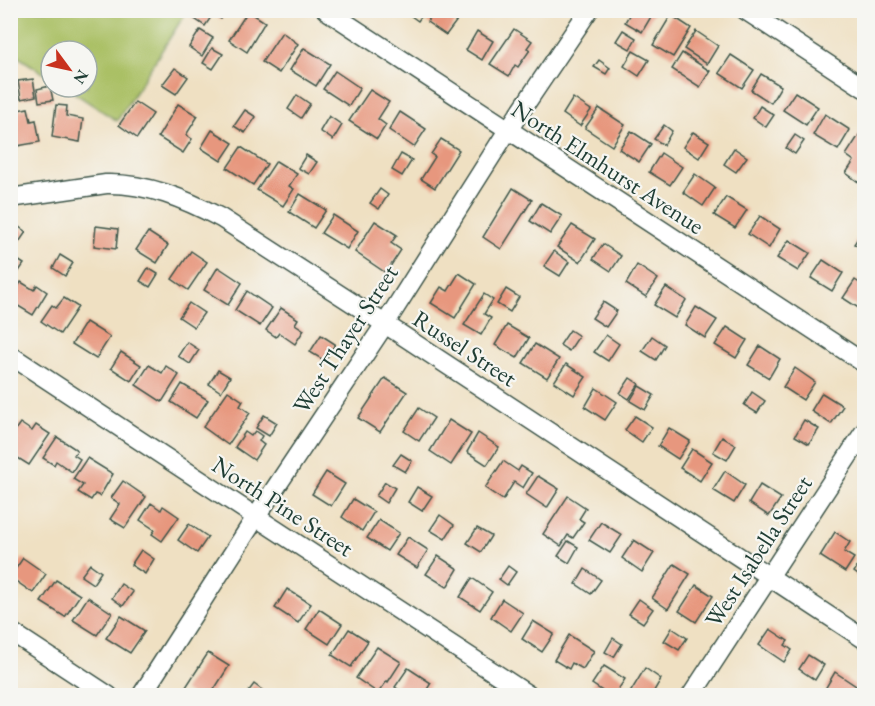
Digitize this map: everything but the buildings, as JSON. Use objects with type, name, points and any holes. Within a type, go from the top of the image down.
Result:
[{"type":"street","name":"North Elmhurst Avenue","points":[[326,10],[864,363]]},
{"type":"street","name":"West Thayer Street","points":[[141,696],[256,517],[385,324],[508,130],[589,10]]},
{"type":"street","points":[[745,10],[864,88]]},
{"type":"street","name":"Russel Street","points":[[10,198],[106,184],[122,184],[168,194],[196,205],[221,218],[385,324],[864,639]]},
{"type":"street","name":"North Pine Street","points":[[10,355],[530,696]]},
{"type":"street","name":"West Isabella Street","points":[[691,696],[864,432]]},
{"type":"street","points":[[10,631],[109,696]]},
{"type":"green space","points":[[11,10],[187,11],[117,121],[83,99],[99,99],[99,39],[39,39],[39,70],[11,52]]}]
